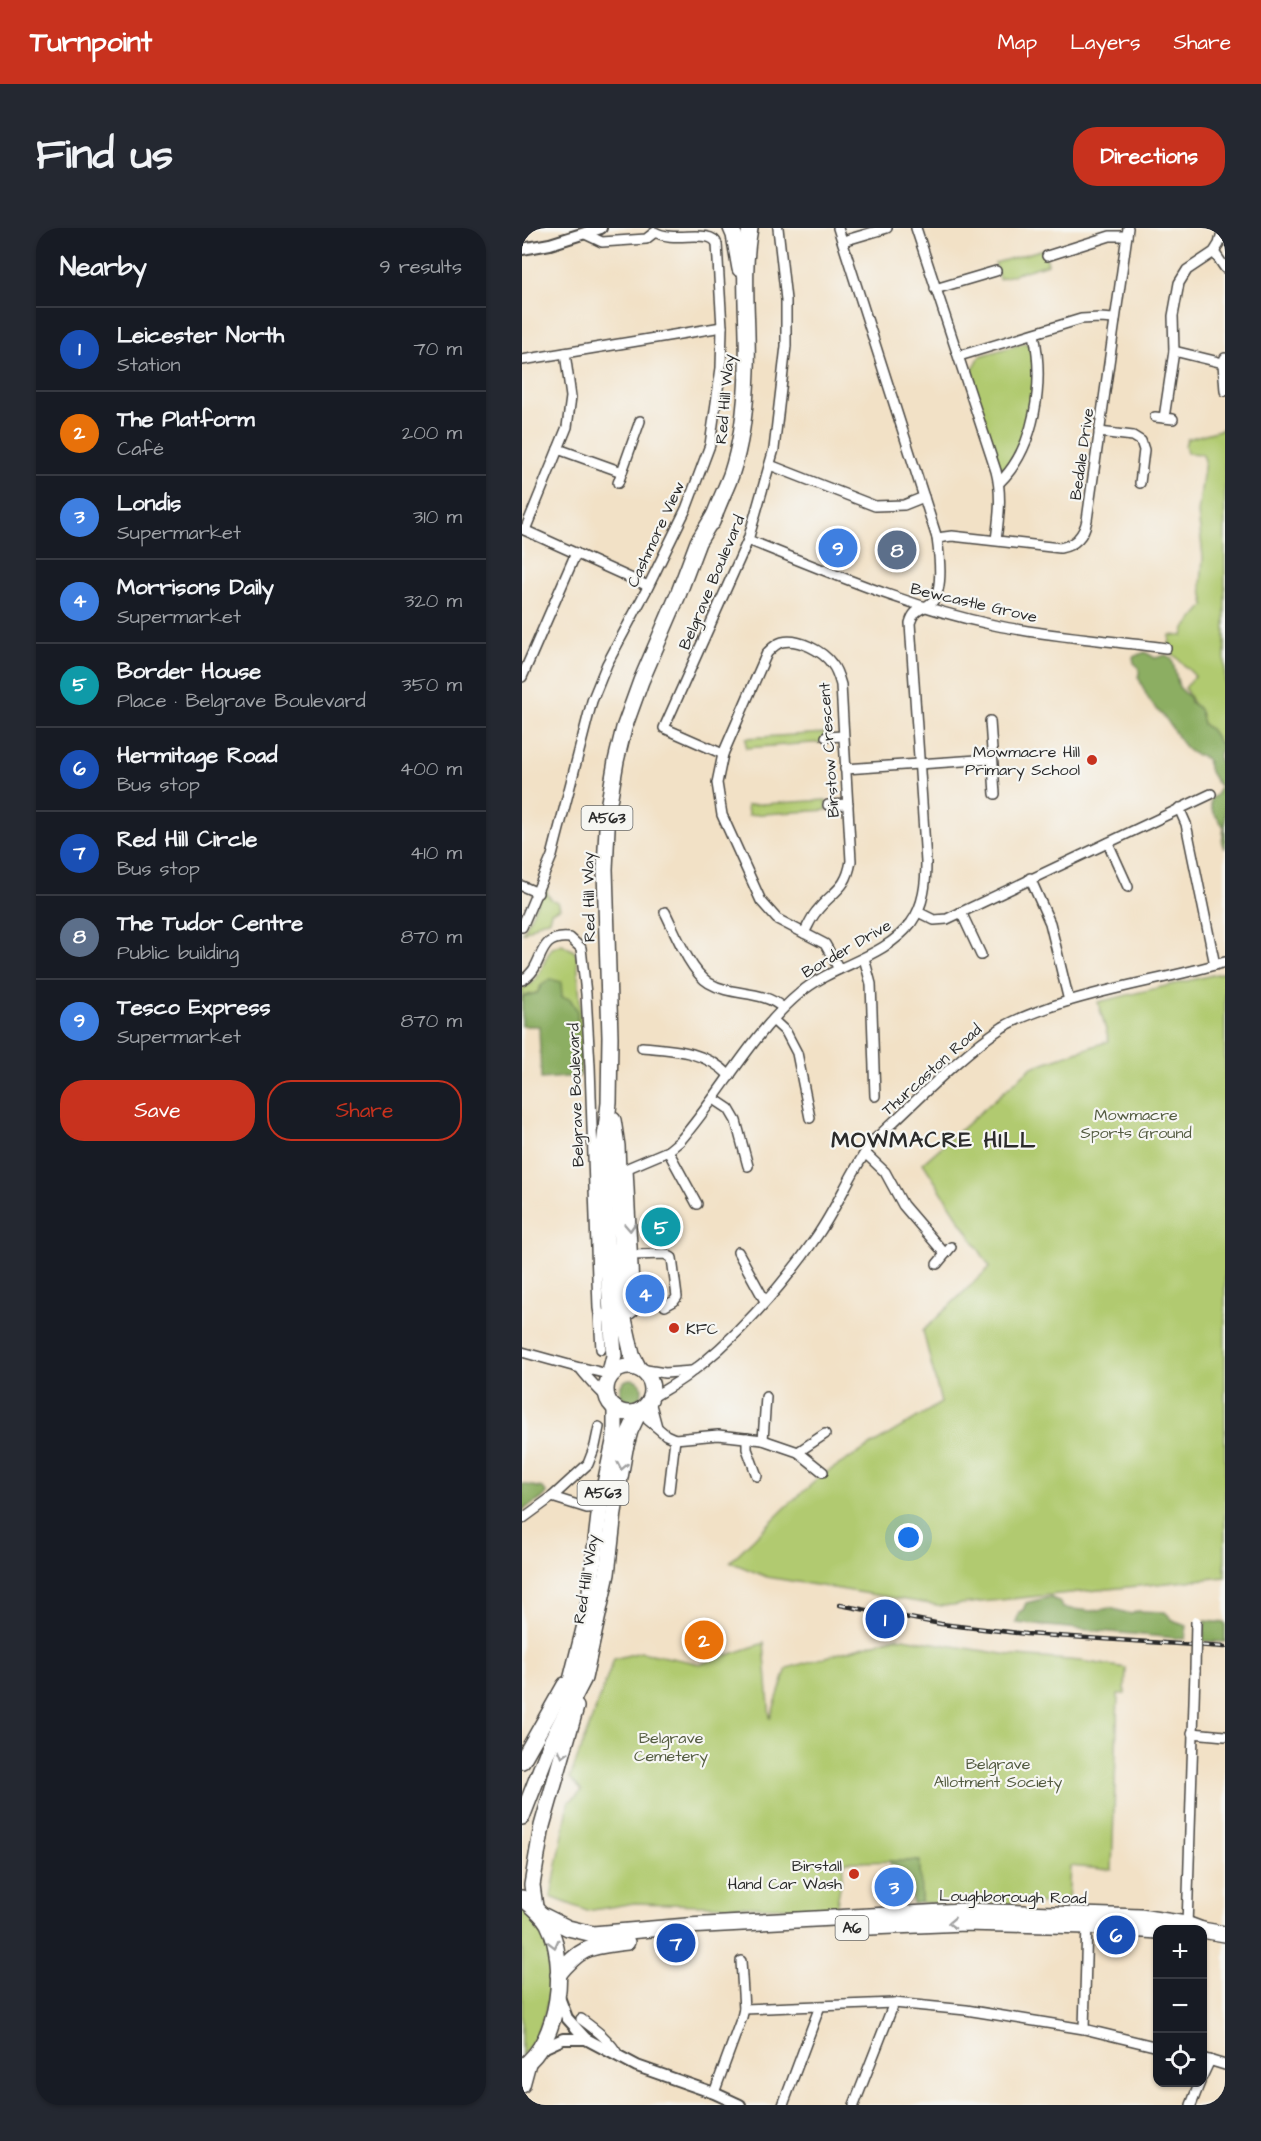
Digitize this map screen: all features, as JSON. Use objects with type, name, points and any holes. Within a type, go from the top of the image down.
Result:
[{"type":"highway","name":"Red Hill Way","points":[[731,228],[744,283]]},
{"type":"highway","name":"Red Hill Way","points":[[613,1374],[611,1368],[614,1356],[606,1238],[617,1173],[604,1146],[609,1103],[610,1037],[605,869],[608,808],[624,728],[641,681],[678,595],[697,564],[731,474],[738,448],[747,369],[744,283],[750,228]]},
{"type":"highway","name":"Red Hill Way","points":[[611,1317],[629,1345],[639,1369]]},
{"type":"highway","points":[[625,1367],[639,1369],[646,1374],[652,1386],[646,1405],[627,1413],[611,1403],[606,1387],[613,1374],[625,1367]]},
{"type":"highway","name":"Red Hill Way","points":[[578,1676],[600,1507],[615,1437],[611,1403]]},
{"type":"highway","name":"Red Hill Way","points":[[522,1817],[594,1638],[607,1574],[614,1512],[625,1449],[630,1431],[646,1405]]},
{"type":"highway","points":[[522,1761],[578,1676]]},
{"type":"highway","points":[[522,2085],[525,2065],[539,2050],[549,2029],[557,1991],[555,1943],[533,1907],[532,1885],[542,1826],[578,1676]]},
{"type":"highway","name":"Loughborough Road","points":[[533,1907],[568,1928],[593,1934],[616,1934],[687,1926],[962,1911],[1087,1921],[1153,1930]]},
{"type":"highway","name":"Loughborough Road","points":[[558,1975],[569,1961],[585,1948],[635,1941],[965,1923],[1087,1921],[1140,1917],[1180,1925]]},
{"type":"highway","name":"Loughborough Road","points":[[1207,1930],[1225,1934]]},
{"type":"street","points":[[522,244],[522,249],[601,228]]},
{"type":"street","name":"Belgrave Boulevard","points":[[723,754],[664,728],[748,540],[770,465],[782,393],[786,346],[786,300],[778,228]]},
{"type":"street","name":"Border Drive","points":[[617,1173],[668,1152],[680,1141],[714,1099],[783,1008],[817,980],[864,958],[895,939],[906,929],[918,912],[926,877],[910,623],[912,616],[931,603],[937,592],[939,571],[937,538],[838,228]]},
{"type":"street","points":[[843,242],[887,228]]},
{"type":"street","points":[[916,228],[999,483],[996,540]]},
{"type":"street","points":[[1164,418],[1174,351],[1173,316],[1179,283],[1187,270],[1214,252],[1219,244],[1223,228]]},
{"type":"street","name":"Cashmore View","points":[[522,927],[552,856],[592,701],[607,664],[686,509],[710,445],[722,369],[722,327],[716,237],[712,232],[704,230],[667,235],[654,230],[646,239],[602,242],[585,234]]},
{"type":"street","points":[[1047,256],[1127,232]]},
{"type":"street","name":"Bedale Drive","points":[[937,538],[952,536],[1060,548],[1079,539],[1086,528],[1127,232]]},
{"type":"street","points":[[1214,252],[1225,268]]},
{"type":"street","points":[[935,289],[996,271]]},
{"type":"street","points":[[959,356],[1081,319],[1114,320]]},
{"type":"street","points":[[522,360],[722,327]]},
{"type":"street","points":[[999,483],[1009,474],[1018,459],[1034,413],[1039,378],[1034,334]]},
{"type":"street","points":[[1174,351],[1224,360],[1225,391]]},
{"type":"street","points":[[565,353],[571,397],[567,427],[524,529],[648,586]]},
{"type":"street","points":[[618,483],[640,421]]},
{"type":"street","points":[[1099,432],[1133,436],[1141,441],[1144,450],[1140,483]]},
{"type":"street","points":[[558,449],[622,472]]},
{"type":"street","points":[[770,465],[874,506],[904,505],[924,497]]},
{"type":"street","name":"Bewcastle Grove","points":[[748,540],[855,584],[994,625],[1166,648]]},
{"type":"street","points":[[522,677],[576,553]]},
{"type":"street","name":"Birstow Crescent","points":[[723,754],[767,653],[773,646],[782,642],[797,643],[818,652],[833,664],[841,686],[848,804],[849,874],[844,884],[816,912],[804,933]]},
{"type":"street","points":[[990,722],[995,794]]},
{"type":"street","points":[[826,737],[843,736]]},
{"type":"street","points":[[723,754],[718,770],[717,795],[722,815],[761,900],[777,919],[825,944],[839,969]]},
{"type":"street","points":[[845,769],[993,759]]},
{"type":"street","points":[[918,912],[934,920],[941,920],[961,912],[1210,794]]},
{"type":"street","points":[[828,805],[848,804]]},
{"type":"street","points":[[1179,808],[1186,824],[1215,965]]},
{"type":"street","points":[[1108,843],[1128,887]]},
{"type":"street","points":[[1030,878],[1050,923],[1069,1001]]},
{"type":"street","points":[[522,886],[538,893]]},
{"type":"street","points":[[665,912],[702,978],[718,986],[770,998],[783,1008]]},
{"type":"street","points":[[961,912],[981,955]]},
{"type":"street","name":"Belgrave Boulevard","points":[[522,980],[529,976],[546,944],[553,939],[570,938],[582,948],[586,994],[591,1146],[611,1317],[601,1349]]},
{"type":"street","points":[[864,958],[871,984],[875,1096]]},
{"type":"street","name":"Thurcaston Road","points":[[692,1371],[739,1330],[817,1237],[865,1153],[879,1136],[978,1045],[1005,1026],[1069,1001],[1225,962]]},
{"type":"street","points":[[773,1020],[786,1032],[792,1043],[812,1113]]},
{"type":"street","points":[[642,1047],[693,1054],[708,1059],[730,1076]]},
{"type":"street","points":[[714,1099],[729,1109],[735,1121],[748,1166]]},
{"type":"street","points":[[668,1152],[697,1204]]},
{"type":"street","points":[[865,1153],[885,1172],[903,1205],[948,1251],[937,1264]]},
{"type":"street","points":[[611,1317],[634,1311],[632,1255],[617,1173]]},
{"type":"street","points":[[738,1252],[765,1301]]},
{"type":"street","points":[[632,1255],[665,1254],[672,1258],[677,1297],[665,1306]]},
{"type":"street","points":[[522,1352],[580,1368],[613,1374]]},
{"type":"street","points":[[580,1368],[611,1403]]},
{"type":"street","points":[[639,1369],[665,1372],[692,1371]]},
{"type":"street","points":[[692,1371],[646,1405],[657,1427],[675,1438],[718,1435],[763,1440],[798,1452],[823,1472]]},
{"type":"street","points":[[763,1440],[766,1397]]},
{"type":"street","points":[[522,1519],[552,1497],[588,1464],[599,1427]]},
{"type":"street","points":[[798,1452],[825,1434]]},
{"type":"street","points":[[669,1490],[675,1438]]},
{"type":"street","points":[[747,1438],[747,1449],[757,1476]]},
{"type":"street","points":[[552,1497],[587,1508],[600,1507]]},
{"type":"street","points":[[1195,1925],[1192,1733],[1196,1621]]},
{"type":"street","points":[[1192,1733],[1225,1736]]},
{"type":"street","points":[[1084,2029],[1087,1921]]},
{"type":"street","points":[[714,2092],[744,2009],[741,1961]]},
{"type":"street","points":[[557,1991],[567,2018],[585,2028],[620,2058],[714,2092],[740,2105]]},
{"type":"street","points":[[854,2105],[894,2003]]},
{"type":"street","points":[[744,2009],[894,2003],[966,2010],[1084,2029],[1153,2046]]},
{"type":"street","points":[[783,2105],[820,2006]]},
{"type":"street","points":[[539,2050],[585,2028]]},
{"type":"street","points":[[1207,2059],[1225,2065]]},
{"type":"street","points":[[1191,2105],[1198,2087]]},
{"type":"green space","points":[[1044,249],[1048,264],[999,279],[995,263]]},
{"type":"green space","points":[[1025,343],[1033,347],[1037,365],[1030,417],[1015,457],[1007,467],[1002,468],[999,466],[970,375],[980,356]]},
{"type":"green space","points":[[1225,427],[1225,745],[1212,740],[1185,688],[1195,676],[1169,650],[1170,635],[1183,636],[1185,628],[1205,605],[1201,585],[1203,557],[1198,513],[1205,460],[1202,454],[1187,453],[1185,446],[1187,439]]},
{"type":"green space","points":[[1145,652],[1155,658],[1166,655],[1172,659],[1179,687],[1189,697],[1190,702],[1198,708],[1203,724],[1211,730],[1222,747],[1218,758],[1225,769],[1225,849],[1222,843],[1224,827],[1210,803],[1222,785],[1218,785],[1210,772],[1207,760],[1185,747],[1148,698],[1138,677],[1139,669],[1133,657]]},
{"type":"green space","points":[[825,733],[825,742],[746,748],[746,738]]},
{"type":"green space","points":[[826,800],[827,810],[748,815],[747,805]]},
{"type":"green space","points":[[546,884],[549,896],[558,902],[560,908],[551,912],[549,920],[542,921],[523,933]]},
{"type":"green space","points":[[562,944],[574,951],[577,957],[583,1043],[580,1076],[577,1010],[561,997],[541,986],[537,993],[524,996],[522,999],[522,988],[534,982],[552,948]]},
{"type":"green space","name":"Mowmacre Sports Ground","points":[[1225,972],[1225,1577],[942,1606],[767,1577],[730,1562],[822,1475],[941,1403],[923,1331],[990,1267],[923,1163],[1032,1067],[1109,1041],[1098,1002]]},
{"type":"green space","points":[[550,979],[561,982],[562,997],[570,999],[577,1010],[580,1076],[541,1079],[539,1026],[522,1026],[522,999],[524,996],[537,993],[541,986]]},
{"type":"green space","points":[[631,1379],[639,1382],[642,1390],[639,1398],[631,1401],[623,1398],[620,1390],[623,1382]]},
{"type":"green space","points":[[522,1484],[543,1488],[547,1493],[522,1511]]},
{"type":"green space","points":[[1050,1597],[1059,1602],[1063,1608],[1091,1611],[1110,1608],[1131,1614],[1138,1611],[1165,1612],[1175,1622],[1187,1626],[1185,1639],[1016,1623],[1019,1612],[1023,1610],[1026,1603]]},
{"type":"green space","points":[[1205,1621],[1225,1623],[1225,1642],[1203,1641]]},
{"type":"green space","name":"Belgrave Allotment Society","points":[[896,1637],[1016,1656],[1081,1661],[1126,1668],[1125,1694],[1118,1694],[1112,1870],[1070,1866],[1068,1903],[921,1903],[919,1861],[846,1862],[836,1909],[634,1903],[587,1911],[551,1897],[569,1802],[582,1791],[570,1778],[614,1659],[641,1652],[701,1664],[764,1643],[770,1719],[787,1668]]},
{"type":"green space","points":[[889,1861],[920,1861],[921,1903],[913,1904],[905,1874],[891,1865]]},
{"type":"green space","points":[[522,1906],[544,1936],[551,1967],[544,2015],[539,2030],[522,2056]]},
{"type":"railway","points":[[840,1605],[941,1624],[1026,1634],[1225,1647]]},
{"type":"place","name":"Tesco Express","points":[[838,548]]},
{"type":"place","name":"The Tudor Centre","points":[[897,550]]},
{"type":"place","name":"Mowmacre Hill Primary School","points":[[1092,760]]},
{"type":"place","name":"Border House","points":[[661,1227]]},
{"type":"place","name":"Morrisons Daily","points":[[645,1294]]},
{"type":"place","name":"KFC","points":[[674,1328]]},
{"type":"place","name":"Leicester North","points":[[885,1619]]},
{"type":"place","name":"The Platform","points":[[704,1640]]},
{"type":"place","name":"Birstall Hand Car Wash","points":[[854,1874]]},
{"type":"place","name":"Londis","points":[[894,1887]]},
{"type":"place","name":"Hermitage Road","points":[[1116,1935]]},
{"type":"place","name":"Red Hill Circle","points":[[676,1943]]},
{"type":"district","name":"MOWMACRE HILL","points":[[934,1139]]},
{"type":"park label","name":"Belgrave Cemetery","points":[[671,1746]]}]
